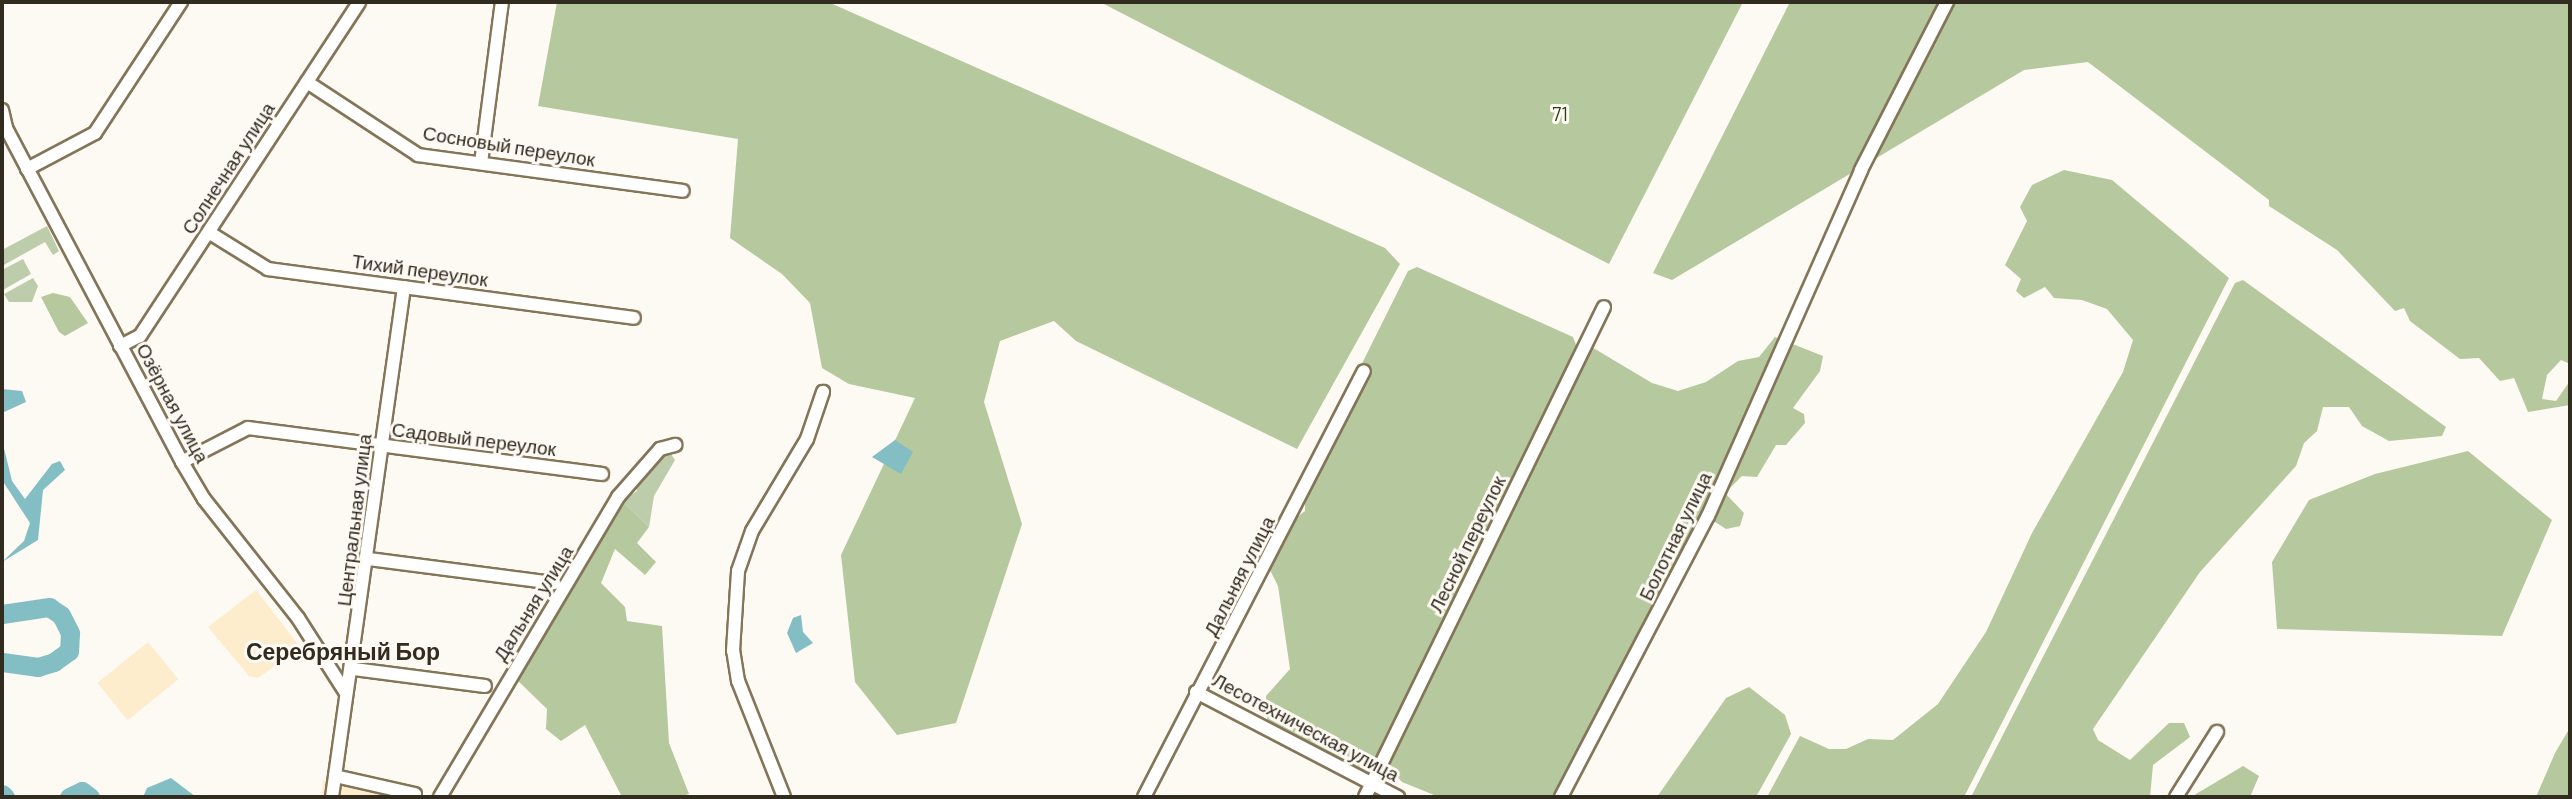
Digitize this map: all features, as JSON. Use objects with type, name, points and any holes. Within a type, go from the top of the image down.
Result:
[{"type":"street","points":[[27,169],[95,133],[181,2]]},
{"type":"street","name":"Солнечная улица","points":[[120,346],[140,335],[210,233],[359,2]]},
{"type":"street","points":[[481,163],[502,2]]},
{"type":"street","name":"Болотная улица","points":[[1561,797],[1708,516],[1792,321],[1813,287],[1861,170],[1947,2]]},
{"type":"street","name":"Сосновый переулок","points":[[307,82],[418,155],[683,191]]},
{"type":"street","name":"Озёрная улица","points":[[2,110],[27,169],[182,462],[204,499],[298,618],[346,693]]},
{"type":"street","name":"Тихий переулок","points":[[210,233],[268,269],[634,318]]},
{"type":"street","name":"Центральная улица","points":[[332,797],[346,693],[354,669],[404,287]]},
{"type":"street","name":"Лесной переулок","points":[[1365,797],[1604,307]]},
{"type":"street","name":"Дальняя улица","points":[[1144,797],[1196,692],[1225,647],[1364,371]]},
{"type":"street","points":[[784,797],[738,681],[733,651],[738,570],[752,531],[807,439],[823,392]]},
{"type":"street","name":"Садовый переулок","points":[[182,462],[248,428],[602,474]]},
{"type":"street","name":"Дальняя улица","points":[[440,797],[618,497],[660,449],[675,445]]},
{"type":"street","points":[[369,559],[554,583]]},
{"type":"street","points":[[354,669],[485,686]]},
{"type":"street","name":"Лесотехническая улица","points":[[1196,692],[1398,797]]},
{"type":"street","points":[[2176,797],[2217,732]]},
{"type":"street","points":[[335,776],[415,793]]},
{"type":"shaded area","points":[[256,590],[301,648],[258,678],[249,676],[208,627]]},
{"type":"shaded area","points":[[148,642],[178,679],[128,720],[97,683]]},
{"type":"shaded area","points":[[323,780],[406,797],[322,797]]},
{"type":"green space","points":[[557,2],[828,2],[1385,248],[1400,264],[1297,449],[1076,341],[1054,321],[1000,341],[984,402],[1022,524],[956,723],[897,735],[855,682],[841,555],[915,398],[849,384],[822,368],[810,303],[782,274],[730,238],[738,139],[538,106]]},
{"type":"green space","name":"71","points":[[1100,2],[1743,2],[1609,264]]},
{"type":"green space","points":[[1790,2],[2570,2],[2570,364],[2561,360],[2547,375],[2542,399],[2556,401],[2570,381],[2570,405],[2528,412],[2514,378],[2500,381],[2479,358],[2460,359],[2410,321],[2404,308],[2395,311],[2337,250],[2269,206],[2269,200],[2088,62],[2024,70],[1672,280],[1653,273]]},
{"type":"green space","points":[[2064,170],[2112,180],[2229,278],[1964,797],[1767,797],[1800,736],[1829,749],[1846,749],[1868,739],[1893,740],[1938,704],[1986,632],[2032,533],[2123,372],[2133,340],[2107,309],[2082,300],[2054,298],[2045,287],[2024,298],[2016,291],[2021,279],[2005,265],[2027,221],[2020,207],[2032,185]]},
{"type":"green space","points":[[47,226],[59,251],[53,255],[45,242],[2,266],[2,250]]},
{"type":"green space","points":[[23,259],[31,274],[3,290],[2,270]]},
{"type":"green space","points":[[1417,267],[1573,337],[1578,350],[1368,773],[1352,777],[1267,719],[1266,696],[1290,669],[1278,586],[1267,564],[1282,529],[1305,511],[1305,478],[1408,271]]},
{"type":"green space","points":[[33,278],[38,286],[32,302],[9,302],[4,294]]},
{"type":"green space","points":[[2243,280],[2446,427],[2442,436],[2389,441],[2362,426],[2349,407],[2323,407],[2317,431],[2304,443],[2296,466],[2200,572],[2093,729],[2098,740],[2130,760],[2169,723],[2184,723],[2190,737],[2153,765],[2150,797],[1971,797],[2235,283]]},
{"type":"green space","points":[[53,293],[70,297],[88,323],[65,336],[59,332],[41,297]]},
{"type":"green space","points":[[1775,337],[1823,356],[1820,371],[1793,408],[1804,414],[1805,423],[1786,445],[1776,445],[1757,477],[1742,476],[1725,493],[1744,513],[1740,526],[1726,529],[1712,520],[1690,534],[1554,797],[1439,797],[1402,782],[1389,768],[1389,756],[1590,346],[1652,383],[1678,391],[1706,382],[1738,361],[1759,357]]},
{"type":"green space","points":[[669,451],[675,460],[654,496],[649,527],[622,501],[637,491],[635,480]]},
{"type":"green space","points":[[2468,451],[2552,520],[2502,636],[2277,629],[2272,562],[2309,500],[2375,474]]},
{"type":"green space","points":[[622,501],[649,527],[637,543],[656,562],[645,575],[615,549],[601,583],[625,607],[627,621],[662,626],[669,743],[689,794],[678,797],[622,797],[585,725],[561,741],[546,729],[547,709],[514,677]]},
{"type":"green space","points":[[1749,687],[1785,715],[1791,734],[1756,797],[1657,797],[1726,698]]},
{"type":"green space","points":[[2568,731],[2570,797],[2536,797],[2555,753]]},
{"type":"green space","points":[[2243,766],[2259,776],[2250,797],[2191,797]]},
{"type":"water","points":[[2,389],[22,391],[26,402],[2,413]]},
{"type":"water","points":[[2,440],[12,481],[25,499],[52,464],[60,461],[65,470],[43,490],[38,540],[2,562],[24,541],[30,523],[2,480]]},
{"type":"water","points":[[895,440],[913,452],[901,474],[872,457]]},
{"type":"water","points":[[801,615],[803,632],[813,643],[796,653],[787,633],[793,618]]},
{"type":"water","points":[[171,778],[196,797],[143,797],[147,788]]},
{"type":"waterway","points":[[2,614],[49,607],[61,615],[70,633],[69,651],[54,662],[38,667],[2,662]]},
{"type":"waterway","points":[[69,797],[82,791],[90,797]]},
{"type":"waterway","points":[[2,794],[5,797]]},
{"type":"district","name":"Серебряный Бор","points":[[343,651]]}]
